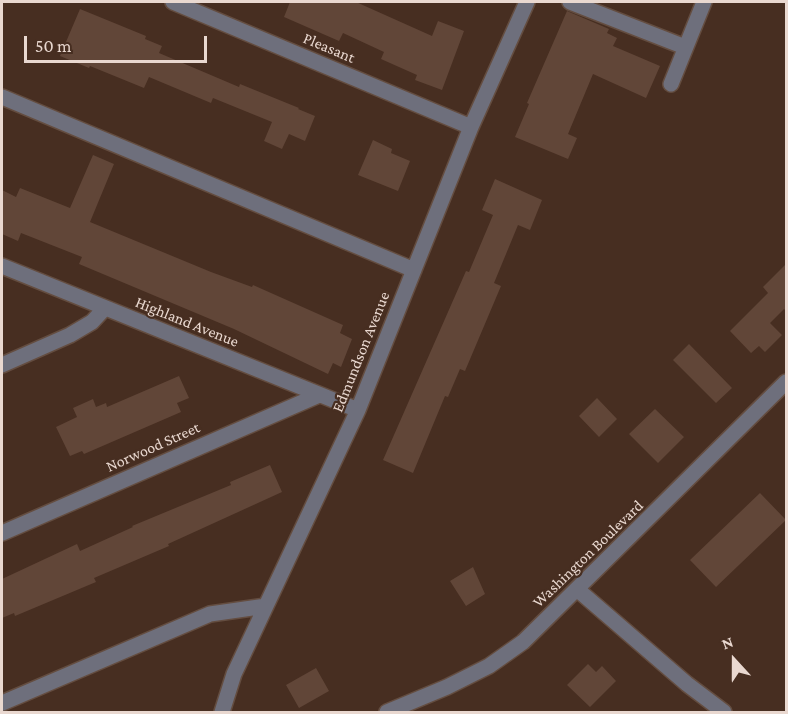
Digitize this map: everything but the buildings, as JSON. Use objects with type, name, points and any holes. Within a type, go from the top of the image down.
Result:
[{"type":"street","name":"Pleasant","points":[[173,2],[471,127]]},
{"type":"street","name":"Edmundson Avenue","points":[[222,712],[234,674],[358,410],[471,127],[527,2]]},
{"type":"street","points":[[570,2],[685,47]]},
{"type":"street","points":[[671,84],[704,2]]},
{"type":"street","points":[[2,97],[414,270]]},
{"type":"street","name":"Highland Avenue","points":[[2,266],[358,410]]},
{"type":"street","points":[[2,365],[70,335],[92,322],[105,308]]},
{"type":"street","name":"Washington Boulevard","points":[[387,712],[447,687],[489,666],[523,642],[786,382]]},
{"type":"street","name":"Norwood Street","points":[[2,533],[319,395]]},
{"type":"street","points":[[578,590],[687,684],[724,712]]},
{"type":"street","points":[[2,703],[210,614],[266,606]]}]
